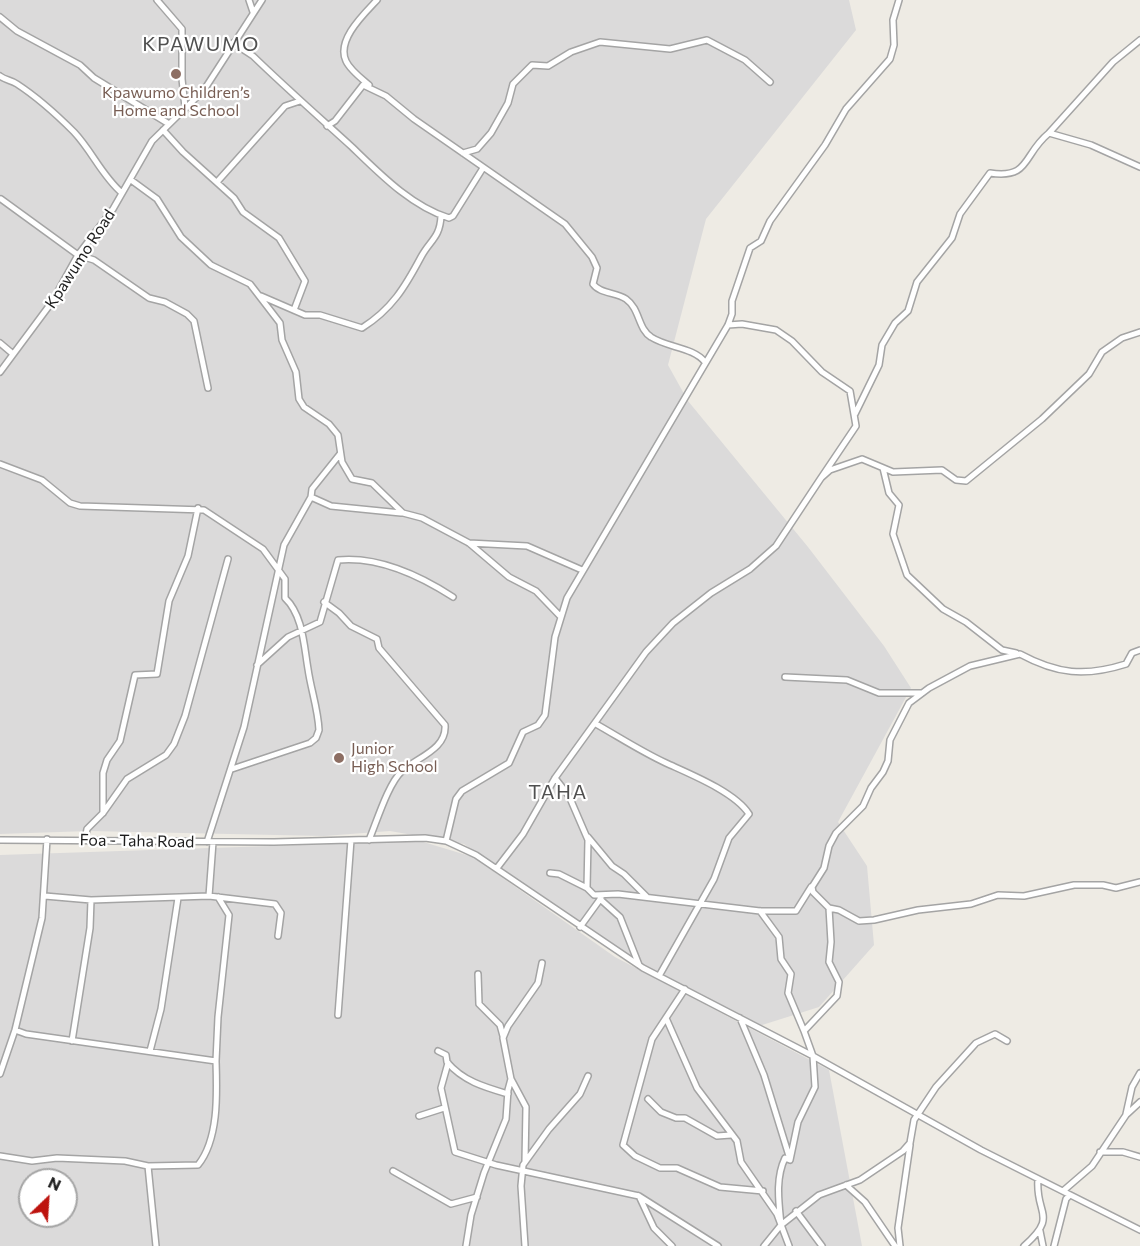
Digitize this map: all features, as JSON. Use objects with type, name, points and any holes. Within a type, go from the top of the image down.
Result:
[{"type":"street","points":[[157,0],[182,29],[182,79],[185,107]]},
{"type":"street","points":[[249,0],[254,12]]},
{"type":"street","name":"Kpawumo Road","points":[[0,372],[52,303],[78,255],[98,232],[131,180],[152,141],[204,90],[262,0]]},
{"type":"street","points":[[377,0],[347,38],[343,51],[346,63],[370,86],[565,224],[592,257],[597,268],[593,284],[596,289],[626,299],[638,312],[645,333],[683,351],[698,354],[705,362]]},
{"type":"street","points":[[899,0],[893,20],[894,45],[890,59],[846,109],[825,145],[770,221],[761,241],[750,248],[732,301],[732,314],[728,325],[673,422],[582,570],[560,616],[545,715],[538,725],[524,732],[509,763],[462,791],[456,799],[446,841],[497,868],[580,927],[639,965],[813,1056],[917,1116],[1140,1230]]},
{"type":"street","points":[[0,17],[17,31],[80,65],[94,78],[169,124]]},
{"type":"street","points":[[463,153],[477,149],[491,133],[508,103],[513,84],[526,69],[532,65],[548,66],[571,52],[600,42],[670,49],[707,40],[745,60],[770,82]]},
{"type":"street","points":[[855,416],[879,365],[882,345],[895,323],[908,311],[923,273],[952,238],[960,214],[990,173],[1013,175],[1020,171],[1035,144],[1049,133],[1113,62],[1140,40]]},
{"type":"street","points":[[233,43],[252,56],[373,169],[408,196],[441,216],[449,218],[453,216],[483,168]]},
{"type":"street","points":[[0,76],[14,81],[73,131],[96,158],[107,181],[122,193]]},
{"type":"street","points":[[327,126],[335,121],[363,85],[370,86]]},
{"type":"street","points":[[217,182],[285,106],[300,101]]},
{"type":"street","points":[[164,130],[183,152],[234,198],[248,217],[279,238],[296,261],[305,281],[294,310]]},
{"type":"street","points":[[1049,133],[1091,145],[1140,167]]},
{"type":"street","points":[[131,180],[157,199],[181,237],[211,265],[250,284],[280,323],[282,340],[297,372],[299,399],[304,407],[329,424],[338,435],[342,462],[352,479],[372,483],[403,513]]},
{"type":"street","points":[[1,199],[78,255],[94,260],[149,298],[165,302],[187,314],[194,321],[208,388]]},
{"type":"street","points":[[259,296],[305,315],[320,315],[362,328],[373,321],[405,289],[422,254],[440,229],[441,216]]},
{"type":"street","points":[[497,868],[523,834],[555,778],[646,652],[674,623],[711,593],[750,569],[776,546],[856,426],[850,391],[813,365],[792,340],[766,328],[742,324],[728,325]]},
{"type":"street","points":[[821,478],[830,470],[854,460],[872,461],[893,472],[942,470],[956,480],[966,481],[1042,419],[1089,374],[1102,352],[1122,338],[1140,332]]},
{"type":"street","points":[[0,343],[13,354]]},
{"type":"street","points":[[208,896],[210,842],[232,769],[284,545],[311,497],[312,489],[340,453]]},
{"type":"street","points":[[0,464],[42,480],[70,503],[80,506],[198,508],[254,540],[278,569],[285,579],[285,598],[293,605],[300,630],[318,719],[316,738],[310,743],[232,769]]},
{"type":"street","points":[[883,468],[889,493],[898,505],[893,534],[907,575],[943,609],[966,622],[1002,650],[1020,654],[1046,668],[1068,672],[1111,669],[1126,664],[1132,652],[1140,650]]},
{"type":"street","points":[[311,497],[331,506],[403,513],[422,518],[469,543],[509,577],[536,591],[560,616]]},
{"type":"street","points":[[104,813],[103,773],[107,760],[120,741],[135,675],[157,674],[169,601],[188,556],[198,508]]},
{"type":"street","points":[[469,543],[527,546],[582,570]]},
{"type":"street","points":[[85,840],[87,829],[104,813],[127,779],[166,755],[174,744],[185,716],[228,559]]},
{"type":"street","points":[[255,666],[288,637],[320,622],[338,560],[353,559],[393,567],[453,597]]},
{"type":"street","points":[[324,602],[351,626],[377,639],[379,648],[445,725],[444,739],[400,773],[369,840]]},
{"type":"street","points":[[580,927],[601,898],[618,894],[760,911],[795,911],[812,887],[814,879],[824,868],[829,846],[836,833],[863,806],[871,788],[883,772],[888,761],[890,740],[909,703],[970,666],[1020,654]]},
{"type":"street","points":[[785,677],[847,681],[863,684],[879,693],[923,693]]},
{"type":"street","points":[[596,724],[666,763],[702,778],[744,806],[749,814],[729,838],[702,904],[659,976]]},
{"type":"street","points":[[555,778],[569,796],[586,836],[612,866],[624,874],[648,898]]},
{"type":"street","points":[[586,836],[587,888]]},
{"type":"street","name":"Foa - Taha Road","points":[[0,840],[274,842],[425,838],[446,841]]},
{"type":"street","points":[[0,1074],[15,1030],[45,896],[47,839]]},
{"type":"street","points":[[338,1015],[351,840]]},
{"type":"street","points":[[550,873],[559,874],[587,888],[620,917],[639,965]]},
{"type":"street","points":[[812,887],[813,892],[829,908],[859,921],[918,910],[971,904],[998,895],[1024,896],[1074,885],[1103,885],[1116,888],[1140,882]]},
{"type":"street","points":[[45,896],[91,900],[208,896],[275,904],[281,913],[278,936]]},
{"type":"street","points":[[0,1156],[32,1161],[57,1158],[102,1159],[148,1166],[198,1165],[207,1154],[217,1093],[218,1017],[229,915],[218,897]]},
{"type":"street","points":[[150,1052],[161,1009],[178,898]]},
{"type":"street","points":[[72,1041],[90,928],[91,900]]},
{"type":"street","points":[[804,1031],[837,996],[839,982],[829,962],[831,942],[829,908]]},
{"type":"street","points":[[760,911],[779,937],[781,959],[791,974],[788,993],[813,1056],[815,1088],[798,1122],[790,1160]]},
{"type":"street","points":[[503,1038],[508,1026],[538,983],[542,963]]},
{"type":"street","points":[[478,974],[479,1004],[500,1025],[511,1079],[526,1107],[525,1162]]},
{"type":"street","points":[[685,989],[650,1046],[623,1145],[635,1156],[660,1168],[677,1168],[720,1187],[763,1191]]},
{"type":"street","points":[[666,1018],[697,1088],[736,1140],[741,1162],[763,1191],[789,1246]]},
{"type":"street","points":[[740,1018],[764,1075],[790,1160]]},
{"type":"street","points":[[15,1030],[72,1041],[216,1061]]},
{"type":"street","points":[[900,1246],[898,1228],[910,1143],[917,1116],[936,1087],[976,1043],[995,1034],[1007,1041]]},
{"type":"street","points":[[438,1051],[446,1055],[448,1063],[441,1088],[455,1152],[522,1170],[639,1196],[660,1211],[680,1219],[718,1246]]},
{"type":"street","points":[[448,1063],[477,1085],[508,1094]]},
{"type":"street","points":[[1126,1115],[1132,1087],[1140,1073]]},
{"type":"street","points":[[525,1246],[522,1170],[525,1162],[580,1094],[588,1076]]},
{"type":"street","points":[[466,1246],[471,1215],[484,1173],[506,1119],[511,1079]]},
{"type":"street","points":[[648,1099],[661,1112],[676,1118],[685,1118],[717,1136],[731,1135]]},
{"type":"street","points":[[1063,1191],[1092,1166],[1126,1115],[1140,1104]]},
{"type":"street","points":[[419,1116],[444,1108]]},
{"type":"street","points":[[764,1246],[796,1211],[819,1195],[860,1180],[910,1143]]},
{"type":"street","points":[[1100,1152],[1123,1152],[1140,1157]]},
{"type":"street","points":[[781,1225],[778,1186],[785,1158],[790,1160]]},
{"type":"street","points":[[148,1166],[156,1246]]},
{"type":"street","points":[[393,1171],[451,1204],[477,1197]]},
{"type":"street","points":[[1024,1246],[1040,1231],[1044,1222],[1043,1205],[1037,1192],[1038,1179]]},
{"type":"street","points":[[846,1185],[865,1202],[895,1246]]},
{"type":"street","points":[[1054,1246],[1070,1195]]},
{"type":"street","points":[[639,1196],[654,1228],[672,1246]]},
{"type":"street","points":[[796,1211],[822,1246]]},
{"type":"street","points":[[1040,1231],[1043,1246]]},
{"type":"shaded area","points":[[0,0],[849,0],[856,30],[706,219],[668,365],[688,401],[808,547],[884,646],[911,688],[838,822],[867,866],[874,945],[819,1007],[759,1026],[630,960],[552,908],[464,844],[390,831],[324,836],[89,831],[0,834]]},
{"type":"shaded area","points":[[420,841],[473,857],[615,957],[829,1070],[862,1246],[0,1246],[0,855]]},
{"type":"place","name":"Kpawumo Children’s Home and School","points":[[176,74]]},
{"type":"place","name":"Junior High School","points":[[339,758]]},
{"type":"district","name":"KPAWUMO","points":[[201,44]]},
{"type":"district","name":"TAHA","points":[[558,792]]}]
